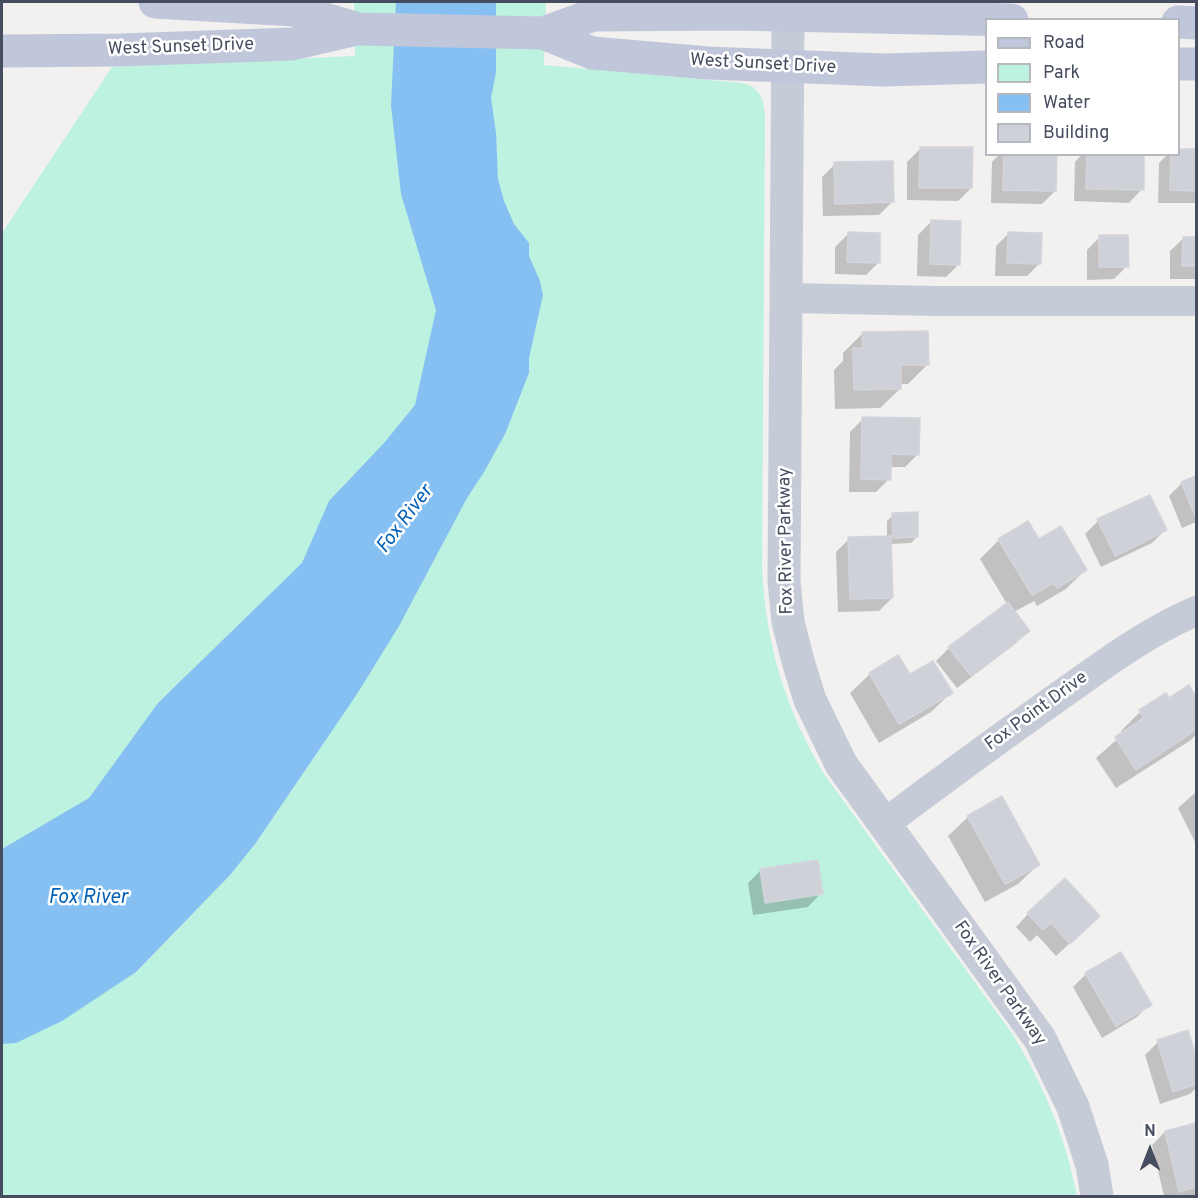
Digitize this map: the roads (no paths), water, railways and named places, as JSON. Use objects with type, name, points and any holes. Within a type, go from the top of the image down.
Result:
[{"type":"main road","name":"West Sunset Drive","points":[[155,2],[294,10],[359,29]]},
{"type":"main road","name":"West Sunset Drive","points":[[543,33],[593,15],[735,14],[985,20]]},
{"type":"main road","points":[[1180,22],[1197,22]]},
{"type":"main road","name":"West Sunset Drive","points":[[2,51],[292,44],[359,29],[543,33],[592,53],[708,63],[883,70],[985,67]]},
{"type":"main road","points":[[1180,64],[1197,64]]},
{"type":"street","name":"Fox River Parkway","points":[[789,16],[784,581],[789,622],[798,661],[810,700],[841,764],[1040,1039],[1073,1107],[1092,1165],[1097,1197]]},
{"type":"street","points":[[787,298],[937,302],[1197,302]]},
{"type":"street","name":"Fox Point Drive","points":[[884,824],[1122,651],[1197,610]]},
{"type":"water","name":"Fox River","points":[[396,2],[496,2],[496,72],[491,98],[496,133],[498,179],[514,224],[529,243],[529,256],[540,281],[543,295],[529,358],[529,373],[505,434],[467,498],[399,626],[357,694],[255,844],[230,875],[136,972],[62,1021],[16,1043],[2,1044],[2,849],[89,798],[158,703],[302,563],[329,501],[384,443],[415,405],[436,310],[401,194],[391,105]]}]
